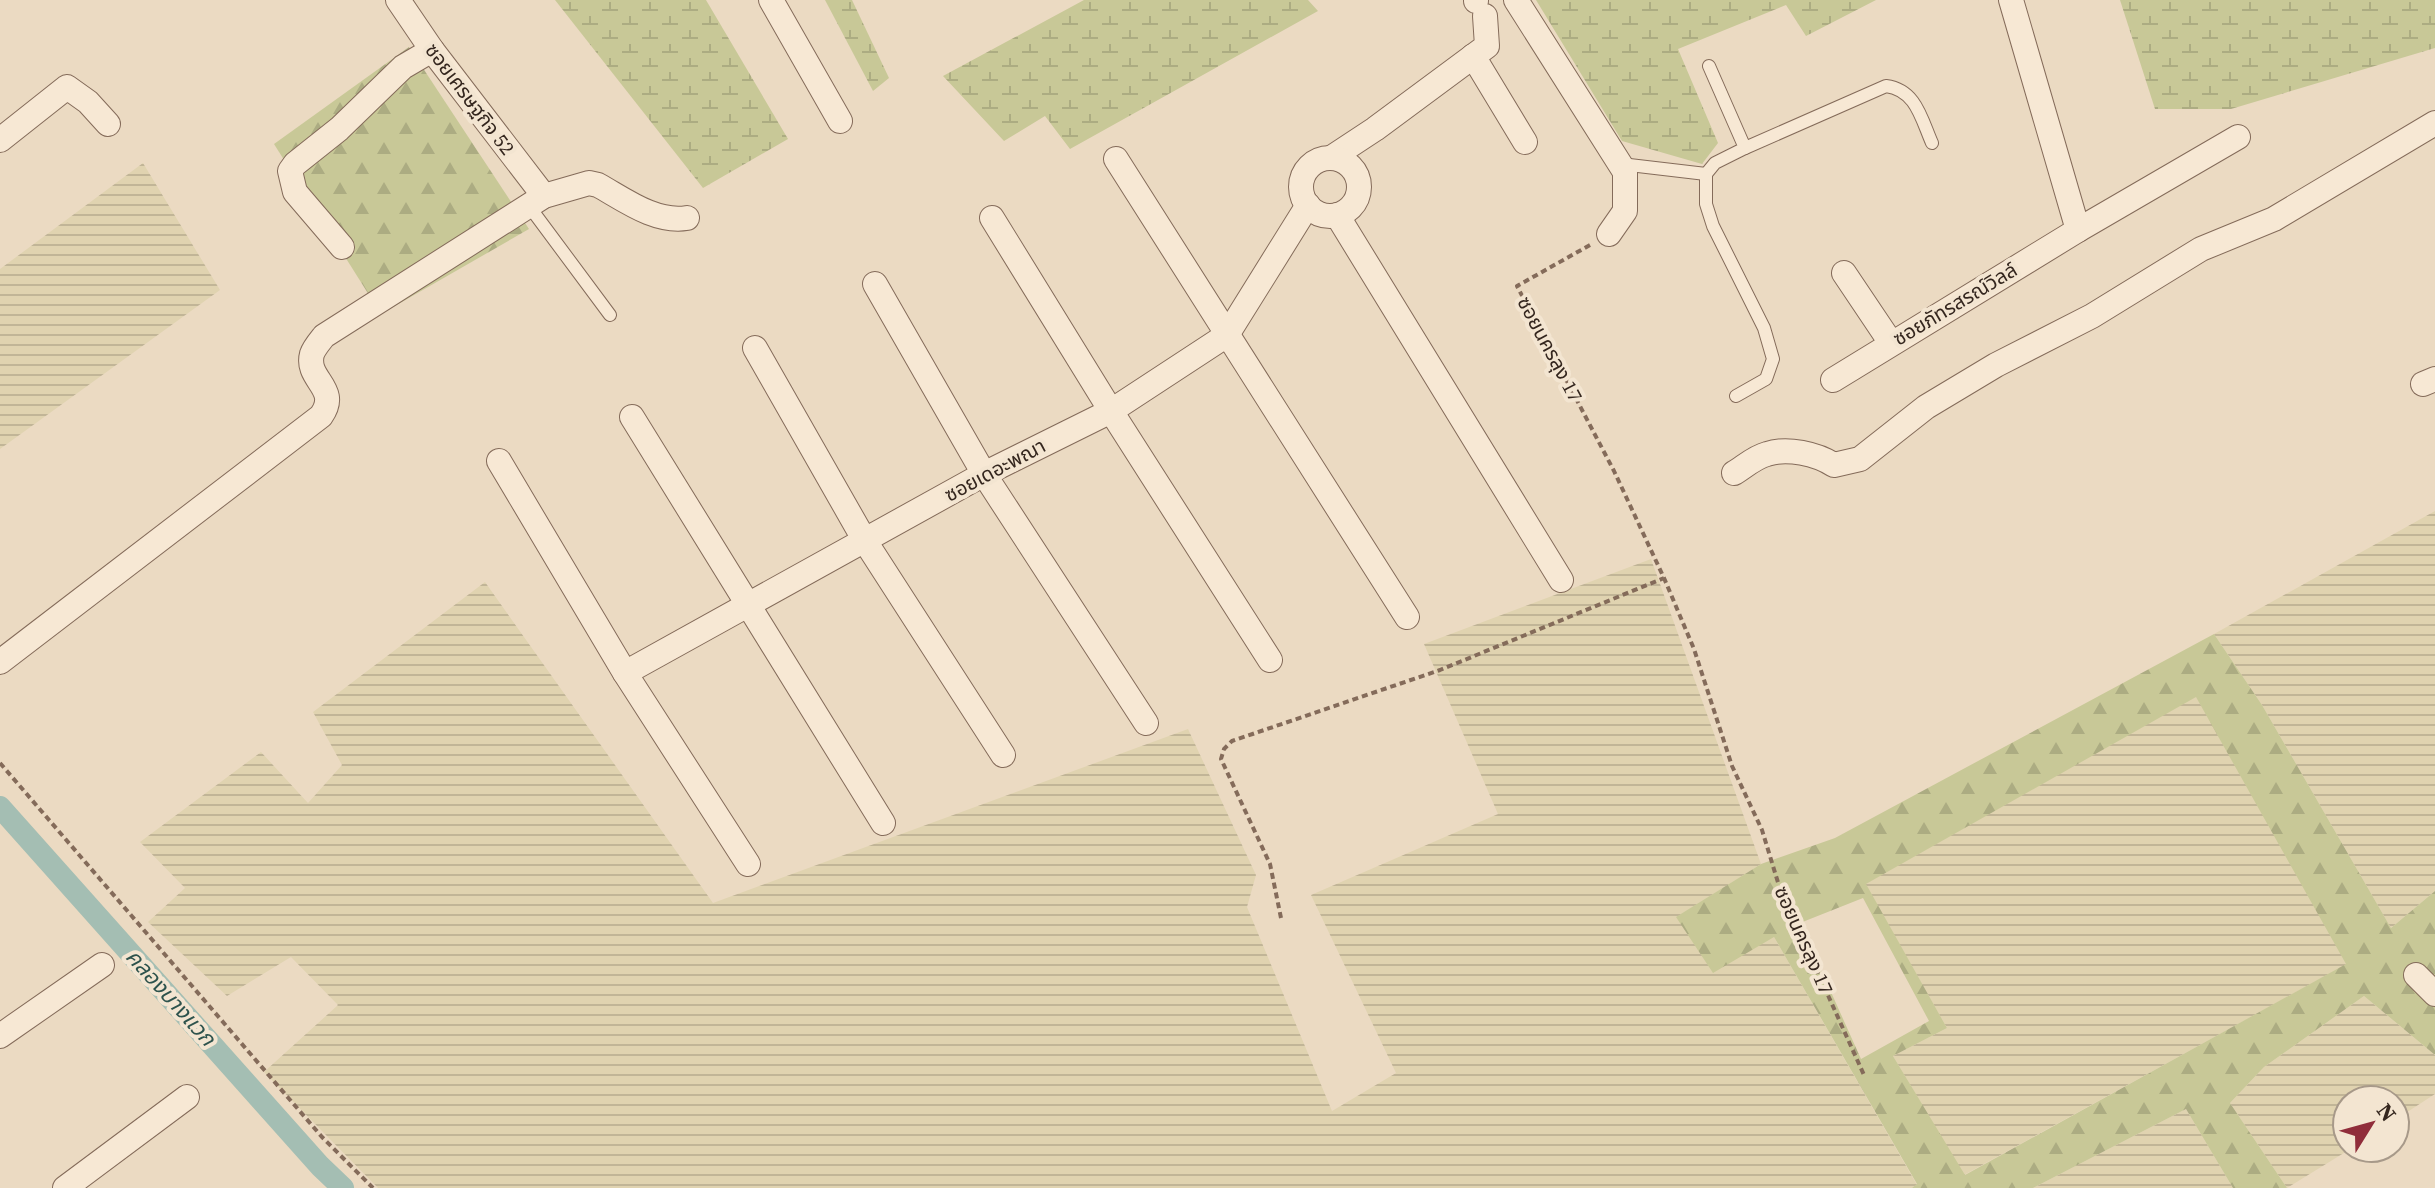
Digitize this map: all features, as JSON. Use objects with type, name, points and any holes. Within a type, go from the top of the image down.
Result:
[{"type":"street","name":"ซอยเศรษฐกิจ 52","points":[[398,0],[537,201]]},
{"type":"street","points":[[771,0],[840,121]]},
{"type":"street","points":[[1516,0],[1625,172],[1625,211],[1609,234]]},
{"type":"street","points":[[2011,0],[2078,230]]},
{"type":"street","points":[[1479,6],[1487,46],[1473,56],[1525,142]]},
{"type":"street","points":[[342,247],[295,192],[290,171],[403,67],[432,50]]},
{"type":"street","name":"ซอยเดอะพณา","points":[[625,673],[984,474],[1111,411],[1227,335],[1308,205],[1302,189],[1306,172],[1317,161],[1331,158],[1375,129],[1473,56]]},
{"type":"street","points":[[0,140],[67,87],[88,102],[108,124]]},
{"type":"street","points":[[1734,473],[1764,454],[1780,451],[1823,458],[1834,465],[1860,459],[1926,407],[1996,365],[2092,316],[2201,249],[2274,219],[2435,123]]},
{"type":"street","name":"ซอยภัทรสรณ์วิลล์","points":[[1833,380],[2078,230],[2238,137]]},
{"type":"street","points":[[1308,205],[1321,214],[1337,215],[1352,206],[1359,188],[1355,171],[1340,159],[1331,158]]},
{"type":"street","points":[[1116,159],[1407,617]]},
{"type":"street","points":[[0,662],[321,416],[328,406],[328,396],[313,368],[312,353],[324,336],[537,201],[589,183],[654,215],[671,220],[687,218]]},
{"type":"street","points":[[1337,215],[1561,580]]},
{"type":"street","points":[[992,218],[1270,660]]},
{"type":"street","points":[[1844,273],[1891,343]]},
{"type":"street","points":[[875,284],[984,474],[1146,723]]},
{"type":"street","points":[[755,348],[865,541],[1003,755]]},
{"type":"street","points":[[632,417],[883,823]]},
{"type":"street","points":[[499,461],[625,673],[748,864]]},
{"type":"street","points":[[0,1036],[102,965]]},
{"type":"street","points":[[2416,975],[2435,994]]},
{"type":"street","points":[[65,1188],[187,1097]]},
{"type":"lane","points":[[1709,66],[1745,148]]},
{"type":"lane","points":[[1736,396],[1766,379],[1773,359],[1764,328],[1713,226],[1706,204],[1706,174],[1715,163],[1745,148],[1886,86],[1900,88],[1911,97],[1932,143]]},
{"type":"lane","points":[[1621,164],[1706,174]]},
{"type":"lane","points":[[537,201],[610,315]]},
{"type":"path","name":"ซอยนครลุง 17","points":[[1609,234],[1517,286],[1614,471],[1664,578],[1694,649],[1732,766],[1762,830],[1780,889],[1864,1075]]},
{"type":"path","points":[[1281,918],[1270,864],[1221,759],[1224,749],[1232,741],[1440,670],[1664,578]]},
{"type":"path","points":[[0,763],[322,1137],[373,1188]]},
{"type":"shaded area","points":[[143,163],[220,290],[0,449],[0,269]]},
{"type":"shaded area","points":[[2435,511],[2435,891],[2391,928],[2262,705],[2214,634]]},
{"type":"shaded area","points":[[1651,559],[1761,864],[1677,917],[1774,937],[1917,1185],[1912,1188],[378,1188],[264,1072],[338,1005],[291,957],[227,996],[148,922],[185,888],[140,842],[261,752],[308,803],[342,765],[313,712],[485,582],[713,903],[1188,729],[1256,875],[1247,907],[1332,1111],[1396,1073],[1311,895],[1498,814],[1424,644]]},
{"type":"shaded area","points":[[2196,696],[2347,964],[1964,1175],[1893,1056],[1947,1028],[1865,884]]},
{"type":"shaded area","points":[[2364,996],[2435,1055],[2435,1094],[2411,1110],[2411,1084],[2331,1084],[2331,1161],[2287,1188],[2230,1103],[2264,1067]]},
{"type":"shaded area","points":[[2186,1109],[2233,1188],[2033,1188]]},
{"type":"green space","points":[[555,0],[706,0],[788,139],[703,188]]},
{"type":"green space","points":[[825,0],[852,0],[889,78],[873,91]]},
{"type":"green space","points":[[1084,0],[1308,0],[1318,11],[1070,149],[1045,116],[1004,141],[943,76]]},
{"type":"green space","points":[[1536,0],[1876,0],[1806,36],[1786,5],[1678,49],[1718,143],[1702,164],[1622,141]]},
{"type":"green space","points":[[2120,0],[2435,0],[2435,48],[2231,109],[2155,109]]},
{"type":"green space","points":[[409,47],[529,229],[381,314],[274,144]]},
{"type":"green space","points":[[2214,634],[2262,705],[2391,928],[2435,891],[2435,1055],[2364,996],[2264,1067],[2230,1103],[2287,1188],[2233,1188],[2186,1109],[2033,1188],[1912,1188],[1917,1184],[1774,937],[1713,973],[1676,917],[1761,864],[1835,838]],"holes":[[[2196,697],[2346,964],[1965,1175],[1893,1056],[1947,1028],[1866,884]],[[1863,898],[1929,1021],[1861,1059],[1800,923]]]},
{"type":"waterway","name":"คลองบางแวก","points":[[0,807],[343,1188]]}]
